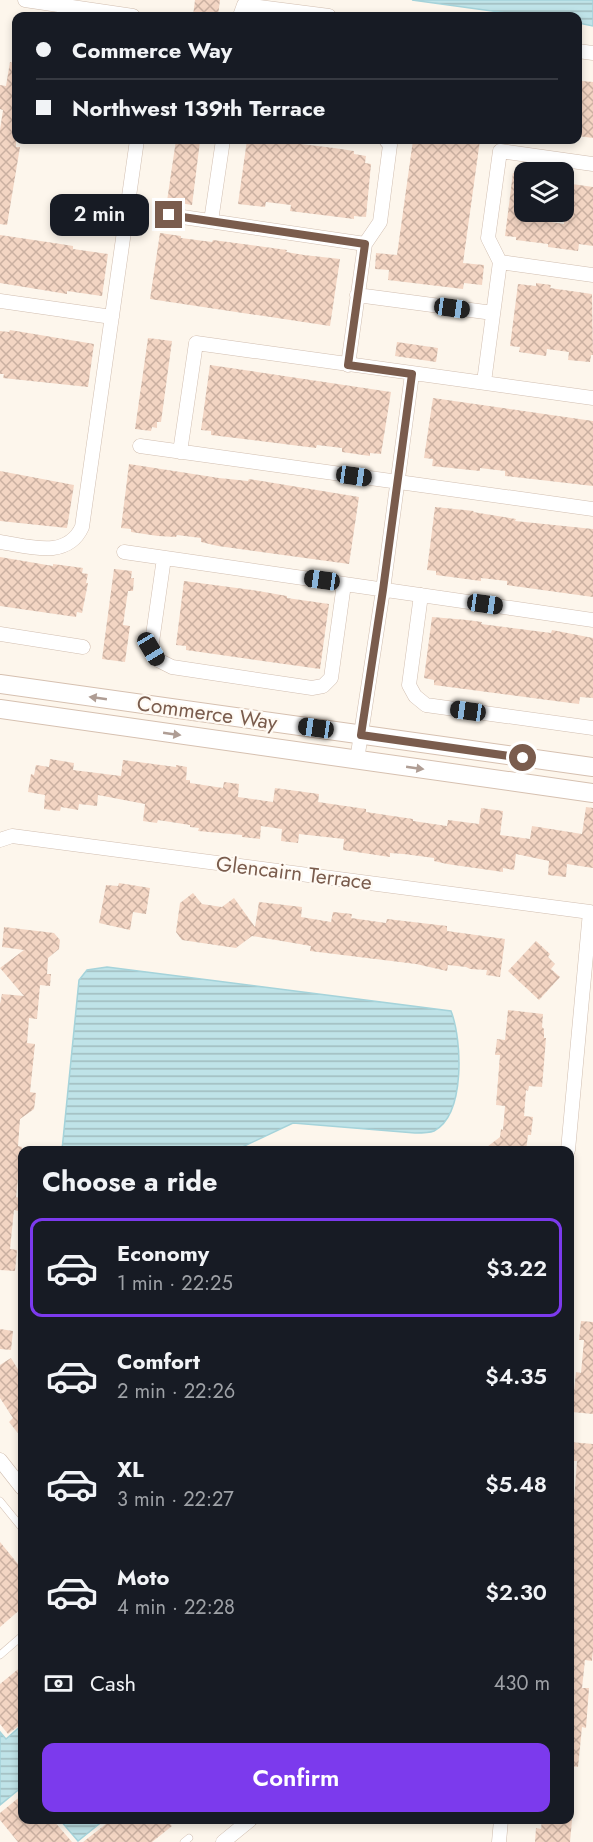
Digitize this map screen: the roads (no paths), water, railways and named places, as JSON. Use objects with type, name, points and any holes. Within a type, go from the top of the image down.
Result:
[{"type":"street","points":[[25,0],[111,12]]},
{"type":"street","points":[[242,11],[259,12]]},
{"type":"street","points":[[0,542],[60,548],[74,540],[81,530],[136,144]]},
{"type":"street","points":[[211,221],[222,144]]},
{"type":"street","points":[[348,365],[365,244],[380,222],[389,144]]},
{"type":"street","points":[[484,382],[500,262],[488,238],[500,151],[593,164]]},
{"type":"street","points":[[169,215],[365,244]]},
{"type":"street","points":[[500,262],[593,275]]},
{"type":"street","points":[[357,295],[493,313]]},
{"type":"street","points":[[0,301],[112,317]]},
{"type":"street","points":[[180,452],[196,343],[593,398]]},
{"type":"street","points":[[357,760],[412,374]]},
{"type":"street","points":[[140,446],[593,509]]},
{"type":"street","points":[[124,552],[593,620]]},
{"type":"street","points":[[164,558],[151,649],[158,660],[172,667],[312,688],[323,686],[331,678],[344,584]]},
{"type":"street","points":[[421,595],[409,686],[415,696],[426,705],[593,728]]},
{"type":"street","points":[[0,634],[83,646]]},
{"type":"street","name":"Commerce Way","points":[[0,684],[593,767]]},
{"type":"street","name":"Commerce Way","points":[[0,709],[593,793]]},
{"type":"street","name":"Glencairn Terrace","points":[[0,840],[12,836],[590,912],[568,1146]]},
{"type":"street","points":[[0,1460],[18,1483]]},
{"type":"street","points":[[223,1842],[244,1824]]},
{"type":"street","points":[[497,1824],[499,1842]]},
{"type":"lane","points":[[0,1502],[18,1523]]},
{"type":"lane","points":[[0,1654],[18,1639]]},
{"type":"water","points":[[412,0],[593,0],[593,26],[582,24],[582,12],[499,12]]},
{"type":"water","points":[[107,967],[451,1011],[455,1023],[459,1057],[459,1075],[452,1109],[444,1122],[434,1131],[427,1133],[293,1123],[244,1146],[62,1146],[79,980],[87,970]]},
{"type":"water","points":[[18,1728],[18,1790],[0,1805],[0,1732],[6,1739]]},
{"type":"water","points":[[63,1824],[99,1824],[78,1841]]}]
